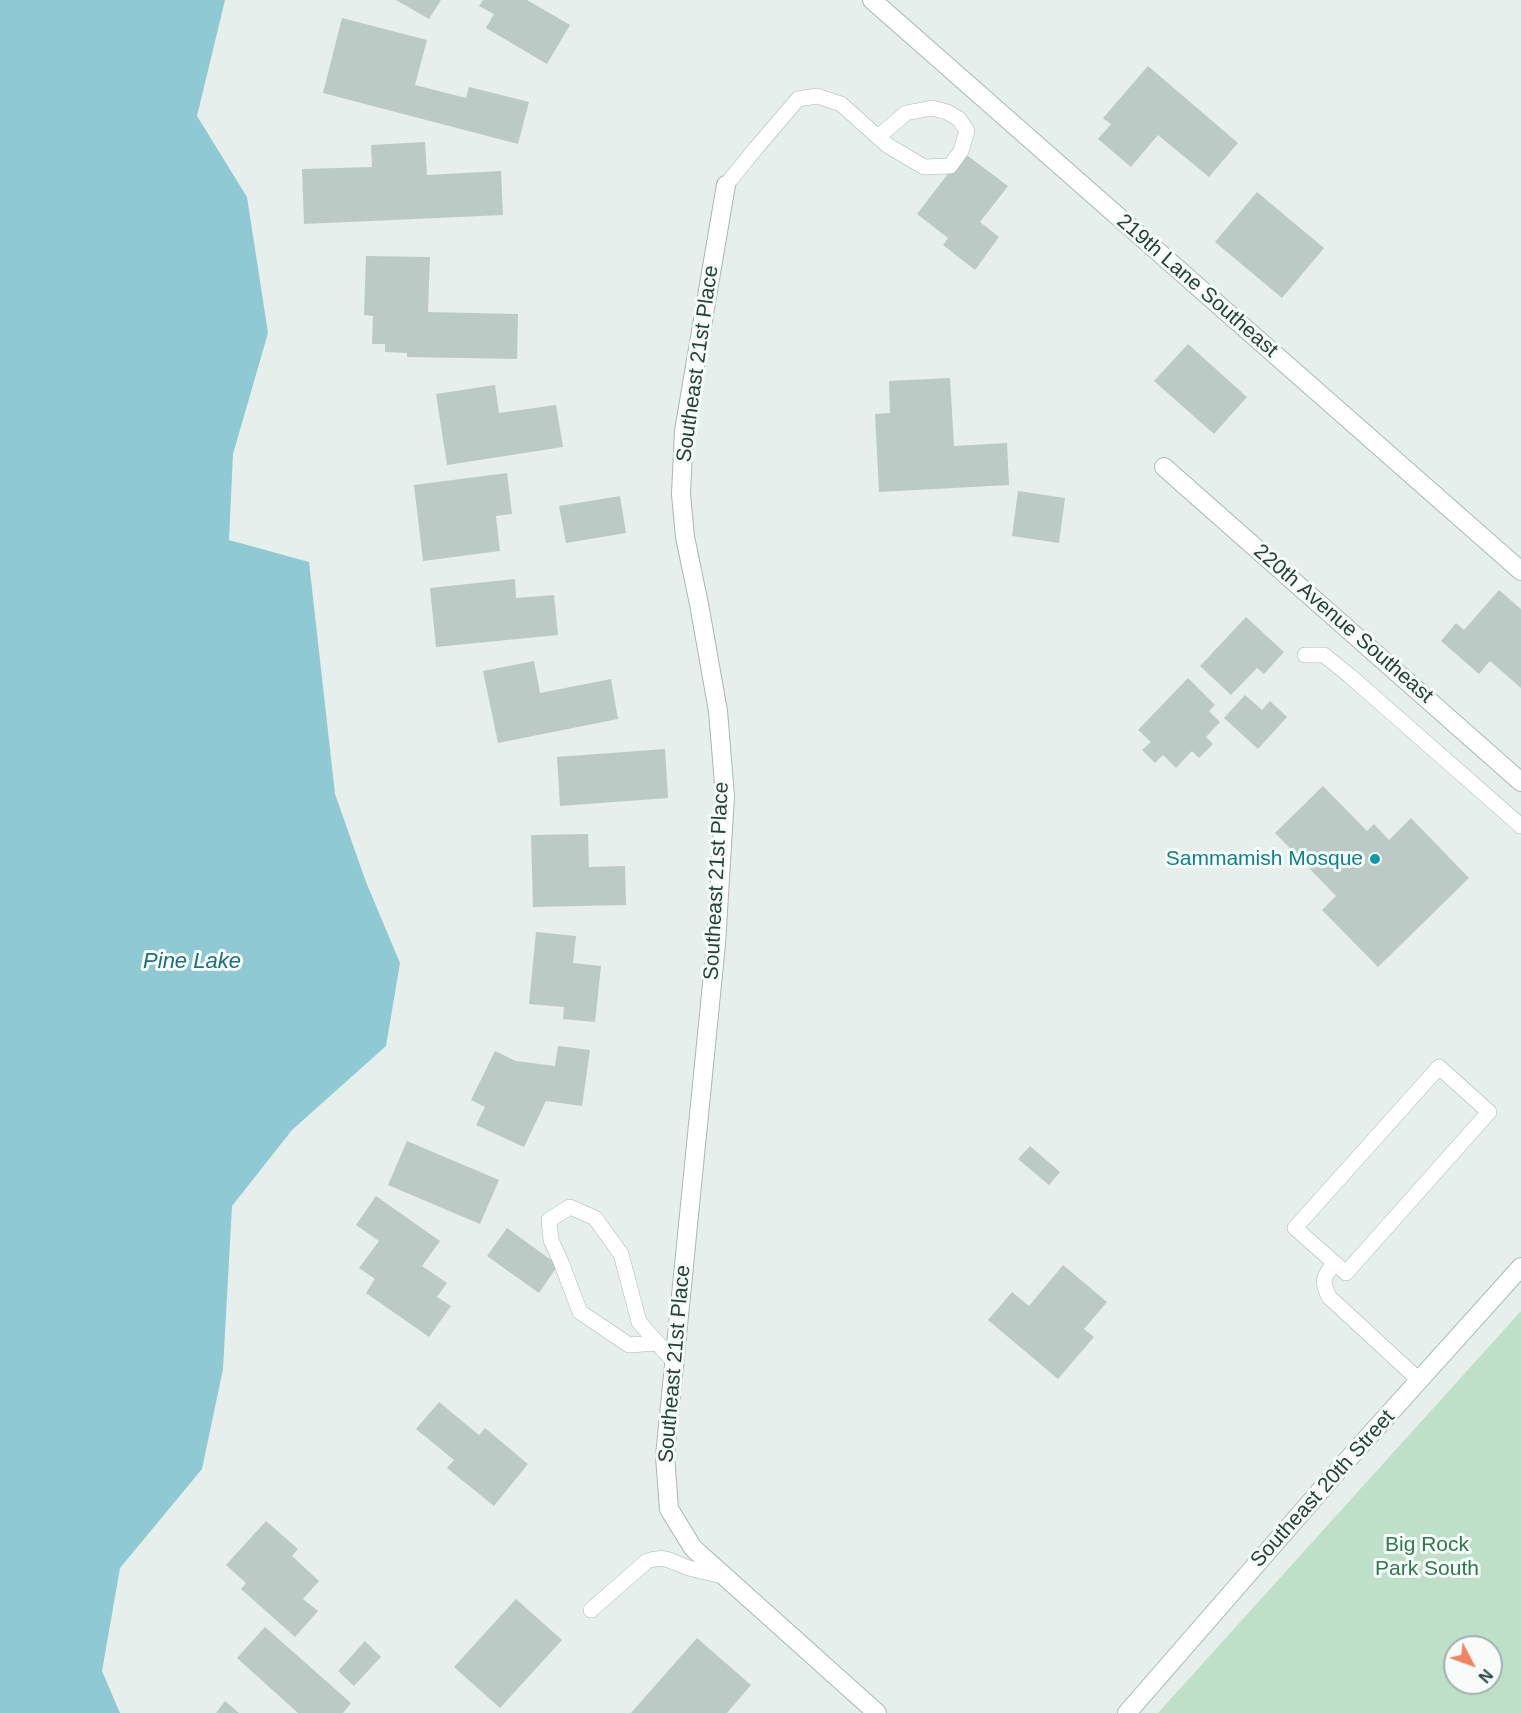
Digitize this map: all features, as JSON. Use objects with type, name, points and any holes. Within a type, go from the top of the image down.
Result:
[{"type":"street","name":"219th Lane Southeast","points":[[872,0],[1521,571]]},
{"type":"street","name":"Southeast 21st Place","points":[[725,1577],[693,1548],[669,1509],[665,1456],[716,938],[725,796],[718,711],[685,537],[681,494],[684,431],[726,185]]},
{"type":"street","name":"220th Avenue Southeast","points":[[1164,467],[1521,782]]},
{"type":"street","name":"Southeast 20th Street","points":[[1127,1713],[1342,1466],[1521,1267]]},
{"type":"street","points":[[725,1577],[877,1713]]},
{"type":"lane","points":[[726,185],[798,99],[817,96],[841,104],[878,137],[887,145],[924,167],[950,166],[961,152],[967,131],[959,118],[932,108],[906,113],[878,137]]},
{"type":"lane","points":[[1305,655],[1324,655],[1521,826]]},
{"type":"lane","points":[[1439,1067],[1489,1112],[1346,1273],[1335,1263],[1295,1228],[1439,1067]]},
{"type":"lane","points":[[658,1343],[629,1345],[580,1312],[551,1240],[549,1220],[570,1207],[595,1218],[621,1254],[639,1322],[658,1343],[674,1362]]},
{"type":"lane","points":[[1335,1263],[1325,1275],[1323,1283],[1329,1297],[1420,1381]]},
{"type":"lane","points":[[591,1610],[647,1561],[657,1558],[725,1577]]},
{"type":"green space","name":"Big Rock Park South","points":[[1521,1311],[1521,1713],[1158,1713]]},
{"type":"water","name":"Pine Lake","points":[[0,0],[225,0],[197,116],[247,197],[268,333],[233,454],[229,540],[309,562],[335,794],[366,882],[400,963],[386,1046],[292,1130],[232,1206],[223,1369],[202,1469],[120,1568],[102,1671],[120,1713],[0,1713]]},
{"type":"building","points":[[396,0],[441,0],[429,19]]},
{"type":"building","points":[[483,0],[527,0],[570,25],[547,64],[486,28],[494,14],[479,6]]},
{"type":"building","points":[[342,18],[427,40],[415,85],[466,98],[469,87],[529,102],[518,144],[323,93]]},
{"type":"building","points":[[1148,66],[1238,143],[1209,177],[1158,135],[1131,167],[1098,139],[1111,124],[1103,118]]},
{"type":"building","points":[[425,142],[427,175],[501,171],[503,215],[304,224],[302,169],[372,167],[371,145]]},
{"type":"building","points":[[964,153],[1008,186],[980,222],[999,237],[975,270],[943,245],[948,238],[917,214]]},
{"type":"building","points":[[1257,192],[1324,248],[1282,298],[1215,242]]},
{"type":"building","points":[[366,256],[430,257],[428,312],[518,314],[517,359],[407,357],[407,353],[385,352],[385,344],[372,344],[373,316],[364,315]]},
{"type":"building","points":[[1188,344],[1247,397],[1214,434],[1154,381]]},
{"type":"building","points":[[950,378],[954,446],[1007,443],[1009,485],[879,492],[875,414],[890,413],[889,381]]},
{"type":"building","points":[[495,385],[499,413],[556,405],[563,447],[447,465],[436,394]]},
{"type":"building","points":[[507,473],[512,514],[496,516],[500,551],[423,561],[414,485]]},
{"type":"building","points":[[1018,491],[1065,498],[1059,543],[1012,536]]},
{"type":"building","points":[[620,496],[626,533],[566,543],[559,506]]},
{"type":"building","points":[[515,579],[516,598],[554,595],[558,635],[436,647],[430,588]]},
{"type":"building","points":[[1499,590],[1521,609],[1521,688],[1490,661],[1479,674],[1441,641],[1456,623],[1464,630]]},
{"type":"building","points":[[1246,617],[1284,652],[1264,674],[1257,668],[1231,695],[1200,666]]},
{"type":"building","points":[[534,661],[540,693],[611,679],[618,719],[498,743],[483,671]]},
{"type":"building","points":[[1188,678],[1215,705],[1209,711],[1220,722],[1206,737],[1213,744],[1199,758],[1192,751],[1176,768],[1163,755],[1155,763],[1142,750],[1151,742],[1138,730]]},
{"type":"building","points":[[1245,695],[1262,710],[1270,701],[1287,717],[1258,749],[1224,718]]},
{"type":"building","points":[[665,749],[668,798],[560,806],[557,757]]},
{"type":"building","name":"Sammamish Mosque","points":[[1323,786],[1367,831],[1374,824],[1389,840],[1411,818],[1469,878],[1378,967],[1322,910],[1336,896],[1275,833]]},
{"type":"building","points":[[588,834],[589,867],[625,866],[626,905],[533,907],[531,835]]},
{"type":"building","points":[[536,932],[576,936],[573,963],[601,966],[595,1022],[563,1019],[564,1007],[529,1004]]},
{"type":"building","points":[[558,1046],[590,1050],[582,1106],[546,1101],[524,1147],[476,1125],[485,1107],[471,1100],[495,1051],[516,1061],[555,1066]]},
{"type":"building","points":[[407,1141],[499,1180],[480,1224],[388,1185]]},
{"type":"building","points":[[1030,1146],[1060,1172],[1049,1185],[1018,1159]]},
{"type":"building","points":[[376,1196],[440,1241],[422,1266],[447,1283],[437,1297],[451,1306],[429,1337],[366,1293],[375,1279],[359,1268],[379,1241],[356,1225]]},
{"type":"building","points":[[507,1228],[558,1265],[539,1293],[487,1256]]},
{"type":"building","points":[[1063,1265],[1107,1302],[1084,1329],[1094,1337],[1058,1379],[988,1320],[1012,1292],[1029,1306]]},
{"type":"building","points":[[439,1402],[479,1435],[485,1428],[528,1464],[494,1506],[447,1468],[454,1460],[416,1429]]},
{"type":"building","points":[[266,1521],[298,1549],[292,1556],[319,1581],[303,1599],[318,1611],[295,1637],[241,1589],[246,1583],[226,1565]]},
{"type":"building","points":[[516,1599],[562,1640],[500,1708],[454,1667]]},
{"type":"building","points":[[265,1627],[351,1703],[343,1713],[298,1713],[237,1658]]},
{"type":"building","points":[[697,1638],[751,1685],[727,1713],[631,1713]]},
{"type":"building","points":[[365,1641],[381,1657],[354,1686],[338,1671]]},
{"type":"building","points":[[225,1701],[239,1713],[216,1713]]},
{"type":"place","name":"Sammamish Mosque","points":[[1375,859]]}]
